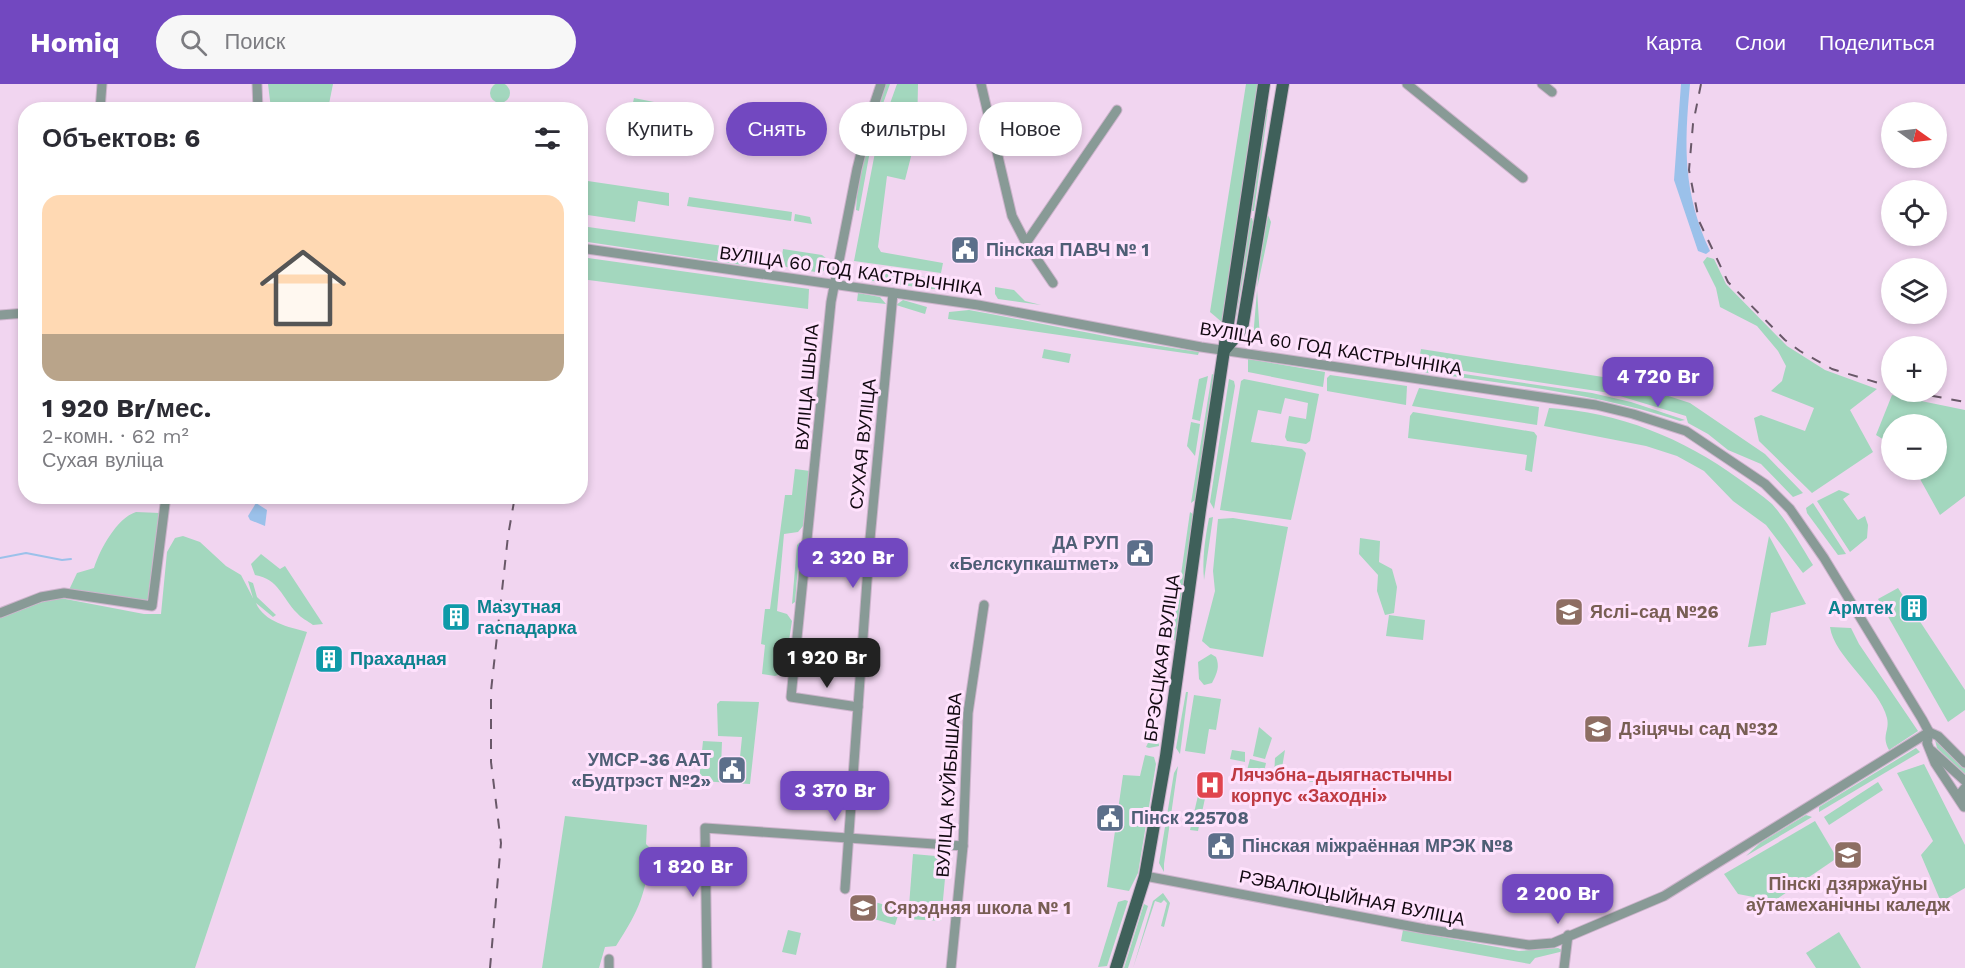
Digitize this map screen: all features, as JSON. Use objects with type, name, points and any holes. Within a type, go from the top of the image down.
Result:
[{"type":"main road","name":"БРЭСЦКАЯ ВУЛІЦА","points":[[1116,968],[1145,876],[1166,756],[1264,84]]},
{"type":"main road","name":"БРЭСЦКАЯ ВУЛІЦА","points":[[1225,350],[1242,329],[1283,84]]},
{"type":"street","points":[[101,102],[102,84]]},
{"type":"street","points":[[257,84],[258,102]]},
{"type":"street","name":"ВУЛІЦА ШЫЛА","points":[[858,706],[791,697],[834,286],[857,169],[881,84]]},
{"type":"street","points":[[981,84],[1012,216],[1026,243],[1053,283]]},
{"type":"street","points":[[1407,84],[1523,178]]},
{"type":"street","points":[[1542,84],[1552,92]]},
{"type":"street","points":[[1026,243],[1117,110]]},
{"type":"street","name":"ВУЛІЦА 60 ГОД КАСТРЫЧНІКА","points":[[588,249],[978,305],[1225,350],[1596,405],[1686,431],[1763,483],[1790,509],[1824,558],[1929,732],[1938,736],[1965,763]]},
{"type":"street","name":"СУХАЯ ВУЛІЦА","points":[[845,889],[892,293]]},
{"type":"street","points":[[0,315],[18,313]]},
{"type":"street","points":[[0,614],[41,597],[57,594],[153,606],[165,504]]},
{"type":"street","name":"ВУЛІЦА КУЙБЫШАВА","points":[[951,968],[963,846],[969,713],[984,605]]},
{"type":"street","name":"ВУЛІЦА 60 ГОД КАСТРЫЧНІКА","points":[[1929,732],[1927,743],[1935,763],[1965,808]]},
{"type":"street","name":"РЭВАЛЮЦЫЙНАЯ ВУЛІЦА","points":[[1145,876],[1500,942],[1541,945],[1664,896],[1764,837],[1929,732]]},
{"type":"street","points":[[1931,750],[1965,781]]},
{"type":"street","points":[[1965,788],[1960,794],[1965,808]]},
{"type":"street","points":[[707,968],[705,828],[963,846]]},
{"type":"street","points":[[1564,968],[1568,935]]},
{"type":"green space","points":[[268,84],[333,84],[329,102],[270,102]]},
{"type":"green space","points":[[496,84],[504,84],[509,89],[509,97],[504,102],[496,102],[491,97],[491,89]]},
{"type":"green space","points":[[885,84],[890,84],[884,102],[879,102]]},
{"type":"green space","points":[[897,84],[918,84],[918,102],[891,102]]},
{"type":"green space","points":[[1246,84],[1258,84],[1223,323],[1210,312]]},
{"type":"green space","points":[[634,98],[654,102],[633,102]]},
{"type":"green space","points":[[1268,109],[1254,211],[1252,211],[1266,110]]},
{"type":"green space","points":[[864,156],[869,156],[859,211],[856,210]]},
{"type":"green space","points":[[874,156],[911,156],[905,180],[887,176],[878,247],[881,252],[943,263],[941,273],[854,261]]},
{"type":"green space","points":[[588,181],[669,193],[669,206],[638,201],[635,222],[588,215]]},
{"type":"green space","points":[[689,197],[792,212],[791,221],[687,206]]},
{"type":"green space","points":[[795,214],[810,217],[812,224],[794,221]]},
{"type":"green space","points":[[1268,215],[1271,222],[1257,288],[1259,267]]},
{"type":"green space","points":[[1249,218],[1252,218],[1253,222],[1236,318],[1234,318]]},
{"type":"green space","points":[[588,227],[765,252],[764,260],[742,265],[588,242]]},
{"type":"green space","points":[[783,249],[822,255],[832,263],[821,273],[781,266]]},
{"type":"green space","points":[[1707,257],[1714,259],[1726,284],[1787,346],[1825,370],[1877,389],[1850,410],[1873,452],[1812,493],[1759,441],[1754,418],[1761,415],[1805,431],[1814,408],[1771,391],[1782,381],[1786,366],[1778,351],[1757,326],[1720,307],[1716,288],[1703,262]]},
{"type":"green space","points":[[588,258],[809,289],[808,309],[588,280]]},
{"type":"green space","points":[[861,268],[939,279],[935,289],[931,289],[859,279]]},
{"type":"green space","points":[[948,279],[969,283],[968,289],[961,293],[952,292],[948,286]]},
{"type":"green space","points":[[995,287],[1014,290],[1025,301],[1041,305],[998,299]]},
{"type":"green space","points":[[1257,290],[1260,339],[1253,338]]},
{"type":"green space","points":[[858,293],[880,297],[886,304],[857,301]]},
{"type":"green space","points":[[903,300],[927,307],[925,314],[896,305]]},
{"type":"green space","points":[[969,310],[1199,352],[1198,355],[948,319],[949,312]]},
{"type":"green space","points":[[1044,349],[1071,354],[1069,363],[1042,358]]},
{"type":"green space","points":[[1421,349],[1616,379],[1690,403],[1765,454],[1803,493],[1793,497],[1761,464],[1728,450],[1708,434],[1688,423],[1686,416],[1610,393],[1418,364]]},
{"type":"green space","points":[[1248,359],[1325,372],[1323,387],[1248,372]]},
{"type":"green space","points":[[1417,367],[1592,393],[1631,402],[1685,420],[1680,421],[1584,396],[1421,372]]},
{"type":"green space","points":[[1212,374],[1214,375],[1195,500],[1191,503]]},
{"type":"green space","points":[[1330,375],[1407,386],[1406,405],[1327,391],[1327,378]]},
{"type":"green space","points":[[1208,376],[1200,421],[1192,419],[1199,379]]},
{"type":"green space","points":[[1229,379],[1234,381],[1235,386],[1214,509],[1210,502]]},
{"type":"green space","points":[[1244,379],[1319,394],[1310,441],[1306,444],[1287,441],[1285,437],[1289,416],[1306,419],[1308,403],[1285,398],[1281,414],[1258,410],[1251,442],[1302,449],[1306,453],[1291,520],[1220,510],[1241,381]]},
{"type":"green space","points":[[1419,388],[1539,407],[1537,425],[1412,406]]},
{"type":"green space","points":[[1889,402],[1926,402],[1965,410],[1965,496],[1940,515],[1921,480],[1947,480],[1947,414],[1884,414]]},
{"type":"green space","points":[[1549,408],[1625,421],[1673,440],[1718,464],[1772,504],[1789,526],[1813,565],[1803,573],[1766,525],[1733,501],[1704,471],[1677,456],[1646,446],[1544,426]]},
{"type":"green space","points":[[1413,412],[1534,432],[1537,436],[1532,472],[1525,470],[1527,455],[1408,438],[1410,416]]},
{"type":"green space","points":[[1191,422],[1200,424],[1195,456],[1187,446]]},
{"type":"green space","points":[[1881,422],[1881,438],[1876,435]]},
{"type":"green space","points":[[795,469],[810,471],[803,526],[798,532],[784,534],[777,611],[787,614],[792,621],[784,673],[775,676],[762,674],[765,645],[761,644],[765,609],[770,609],[785,495],[792,495]]},
{"type":"green space","points":[[1839,490],[1850,494],[1843,499],[1858,520],[1865,516],[1868,525],[1867,538],[1850,552],[1817,501]]},
{"type":"green space","points":[[1813,503],[1846,554],[1838,555],[1807,513],[1806,508]]},
{"type":"green space","points":[[136,512],[160,513],[148,599],[145,601],[69,590],[77,573],[94,568],[100,552],[116,527]]},
{"type":"green space","points":[[1190,512],[1194,515],[1177,644],[1172,637]]},
{"type":"green space","points":[[1213,517],[1204,580],[1205,541],[1209,518]]},
{"type":"green space","points":[[1233,518],[1288,527],[1263,657],[1210,648],[1202,641],[1215,591],[1213,571],[1218,519]]},
{"type":"green space","points":[[183,536],[200,542],[226,566],[241,575],[253,598],[248,581],[253,583],[257,597],[276,615],[273,617],[256,603],[265,615],[278,623],[307,632],[195,968],[0,968],[0,618],[55,597],[144,614],[161,614],[167,552],[175,538]]},
{"type":"green space","points":[[1769,536],[1806,604],[1771,613],[1766,645],[1748,647]]},
{"type":"green space","points":[[1360,538],[1380,541],[1379,562],[1392,569],[1397,587],[1394,613],[1385,615],[1377,591],[1378,575],[1359,554]]},
{"type":"green space","points":[[800,542],[795,602],[792,604],[797,545]]},
{"type":"green space","points":[[261,554],[280,569],[285,566],[323,624],[313,625],[303,618],[275,585],[255,575],[251,564]]},
{"type":"green space","points":[[1898,588],[1965,690],[1965,710],[1948,722],[1878,599]]},
{"type":"green space","points":[[1389,615],[1425,620],[1423,640],[1386,636]]},
{"type":"green space","points":[[1830,627],[1851,628],[1859,644],[1918,731],[1889,750],[1886,740],[1887,718],[1883,707],[1840,650]]},
{"type":"green space","points":[[1211,654],[1216,657],[1217,670],[1212,683],[1204,685],[1199,679],[1198,662]]},
{"type":"green space","points":[[1186,692],[1188,692],[1180,754],[1176,748]]},
{"type":"green space","points":[[1194,695],[1221,699],[1216,730],[1209,729],[1205,754],[1185,751]]},
{"type":"green space","points":[[720,701],[759,702],[750,784],[699,781],[703,741],[722,742],[721,767],[725,767],[724,777],[738,778],[742,737],[718,736],[717,704]]},
{"type":"green space","points":[[1157,724],[1159,746],[1146,747]]},
{"type":"green space","points":[[1259,727],[1272,738],[1265,759],[1253,756]]},
{"type":"green space","points":[[1935,740],[1965,767],[1965,774],[1937,748]]},
{"type":"green space","points":[[1916,748],[1920,752],[1819,812],[1819,807]]},
{"type":"green space","points":[[1232,750],[1245,752],[1245,762],[1230,759]]},
{"type":"green space","points":[[1285,750],[1282,768],[1329,777],[1329,784],[1274,777],[1275,758]]},
{"type":"green space","points":[[1145,755],[1154,757],[1156,764],[1138,873],[1129,891],[1107,887],[1123,775],[1140,776]]},
{"type":"green space","points":[[1250,759],[1266,763],[1263,776],[1246,774]]},
{"type":"green space","points":[[1924,764],[1965,845],[1965,888],[1941,902],[1921,855],[1933,841],[1897,773]]},
{"type":"green space","points":[[1178,766],[1164,872],[1159,863],[1174,773]]},
{"type":"green space","points":[[1878,782],[1883,790],[1829,825],[1824,817]]},
{"type":"green space","points":[[1200,787],[1207,789],[1198,831],[1190,830]]},
{"type":"green space","points":[[1806,815],[1812,817],[1746,856],[1760,843]]},
{"type":"green space","points":[[565,816],[647,825],[646,844],[651,849],[641,900],[616,946],[605,947],[599,968],[542,968]]},
{"type":"green space","points":[[1815,821],[1837,858],[1774,901],[1738,894],[1724,874]]},
{"type":"green space","points":[[913,854],[947,857],[941,921],[908,919]]},
{"type":"green space","points":[[1163,893],[1170,903],[1164,927],[1161,926],[1167,903],[1164,900],[1161,903],[1155,901],[1133,968],[1153,901]]},
{"type":"green space","points":[[871,901],[900,909],[895,925],[867,917]]},
{"type":"green space","points":[[1128,901],[1107,966],[1098,967],[1118,902]]},
{"type":"green space","points":[[1144,904],[1148,906],[1128,968],[1124,968]]},
{"type":"green space","points":[[788,930],[801,933],[796,955],[782,952]]},
{"type":"green space","points":[[1403,930],[1519,951],[1558,948],[1564,951],[1535,958],[1530,964],[1401,941]]},
{"type":"green space","points":[[1839,932],[1861,968],[1816,968],[1806,953]]},
{"type":"water","points":[[1681,84],[1690,84],[1687,128],[1688,169],[1695,209],[1710,251],[1706,254],[1698,251],[1674,180]]},
{"type":"water","points":[[255,504],[267,510],[265,526],[250,520],[248,516]]},
{"type":"waterway","points":[[0,558],[26,553],[62,560],[71,559]]},
{"type":"railway","points":[[1701,84],[1693,124],[1689,170],[1699,221],[1728,282],[1785,340],[1800,351],[1832,369],[1881,384]]},
{"type":"railway","points":[[1947,399],[1965,402]]},
{"type":"railway","points":[[490,968],[501,843],[491,762],[491,691],[514,504]]},
{"type":"place","name":"Пінская ПАВЧ № 1","points":[[965,250]]},
{"type":"place","name":"ДА РУП «Белскупкаштмет»","points":[[1140,553]]},
{"type":"place","name":"Армтек","points":[[1914,608]]},
{"type":"place","name":"Яслі-сад №26","points":[[1569,612]]},
{"type":"place","name":"Мазутная гаспадарка","points":[[456,617]]},
{"type":"place","name":"Прахадная","points":[[329,659]]},
{"type":"place","name":"Дзіцячы сад №32","points":[[1598,729]]},
{"type":"place","name":"УМСР-36 ААТ «Будтрэст №2»","points":[[732,770]]},
{"type":"place","name":"Лячэбна-дыягнастычны корпус «Заходні»","points":[[1210,785]]},
{"type":"place","name":"Пінск 225708","points":[[1110,818]]},
{"type":"place","name":"Пінская міжраённая МРЭК №8","points":[[1221,846]]},
{"type":"place","name":"Пінскі дзяржаўны аўтамеханічны каледж","points":[[1848,855]]},
{"type":"place","name":"Сярэдняя школа № 1","points":[[863,908]]}]
